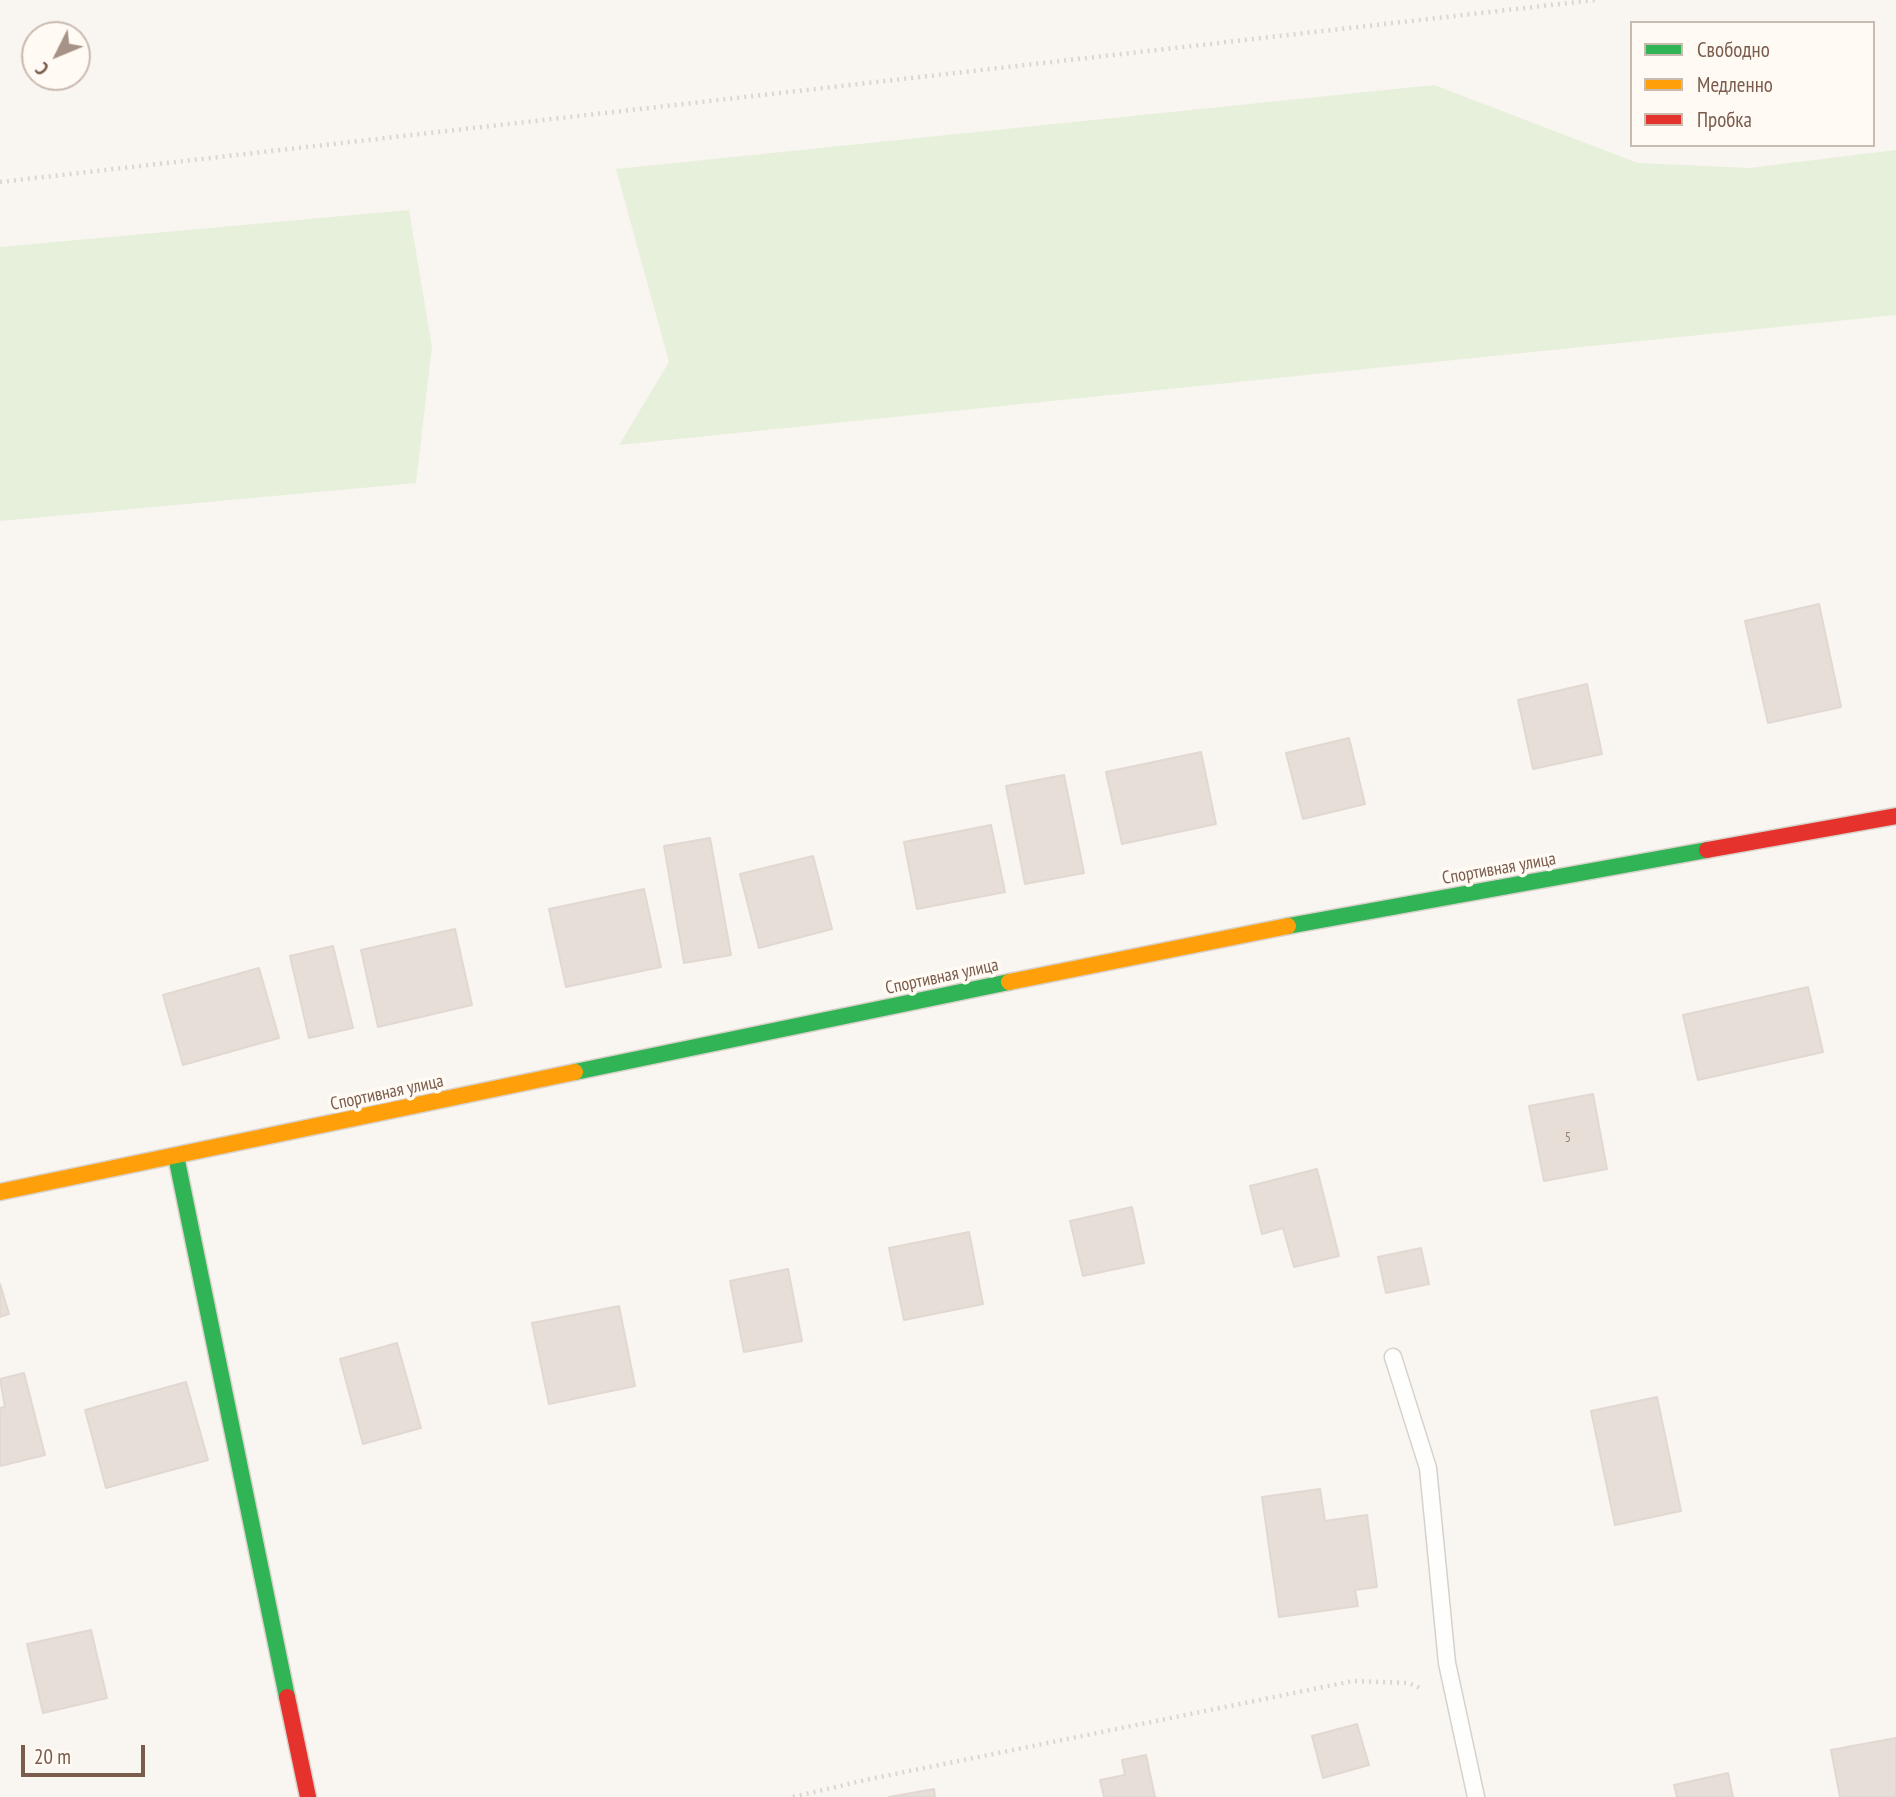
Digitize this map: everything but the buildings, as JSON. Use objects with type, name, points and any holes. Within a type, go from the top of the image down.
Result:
[{"type":"street","name":"Спортивная улица","points":[[0,1192],[1212,940],[1896,816]]},
{"type":"street","points":[[176,1156],[308,1797]]},
{"type":"lane","points":[[1393,1357],[1428,1468],[1447,1663],[1476,1797]]},
{"type":"path","points":[[0,183],[1595,0]]},
{"type":"path","points":[[793,1797],[883,1776],[1353,1681],[1409,1683],[1455,1704]]},
{"type":"green space","points":[[1434,85],[1638,163],[1749,168],[1896,150],[1896,315],[619,445],[669,362],[616,169]]},
{"type":"green space","points":[[409,210],[432,347],[416,483],[0,521],[0,247]]},
{"type":"traffic: fast","points":[[1288,926],[1707,850]]},
{"type":"traffic: fast","points":[[575,1072],[1009,982]]},
{"type":"traffic: fast","points":[[176,1156],[287,1697]]},
{"type":"traffic: slow","points":[[1009,982],[1288,926]]},
{"type":"traffic: slow","points":[[0,1192],[575,1072]]},
{"type":"traffic: jam","points":[[1707,850],[1896,816]]},
{"type":"traffic: jam","points":[[287,1697],[308,1797]]}]
